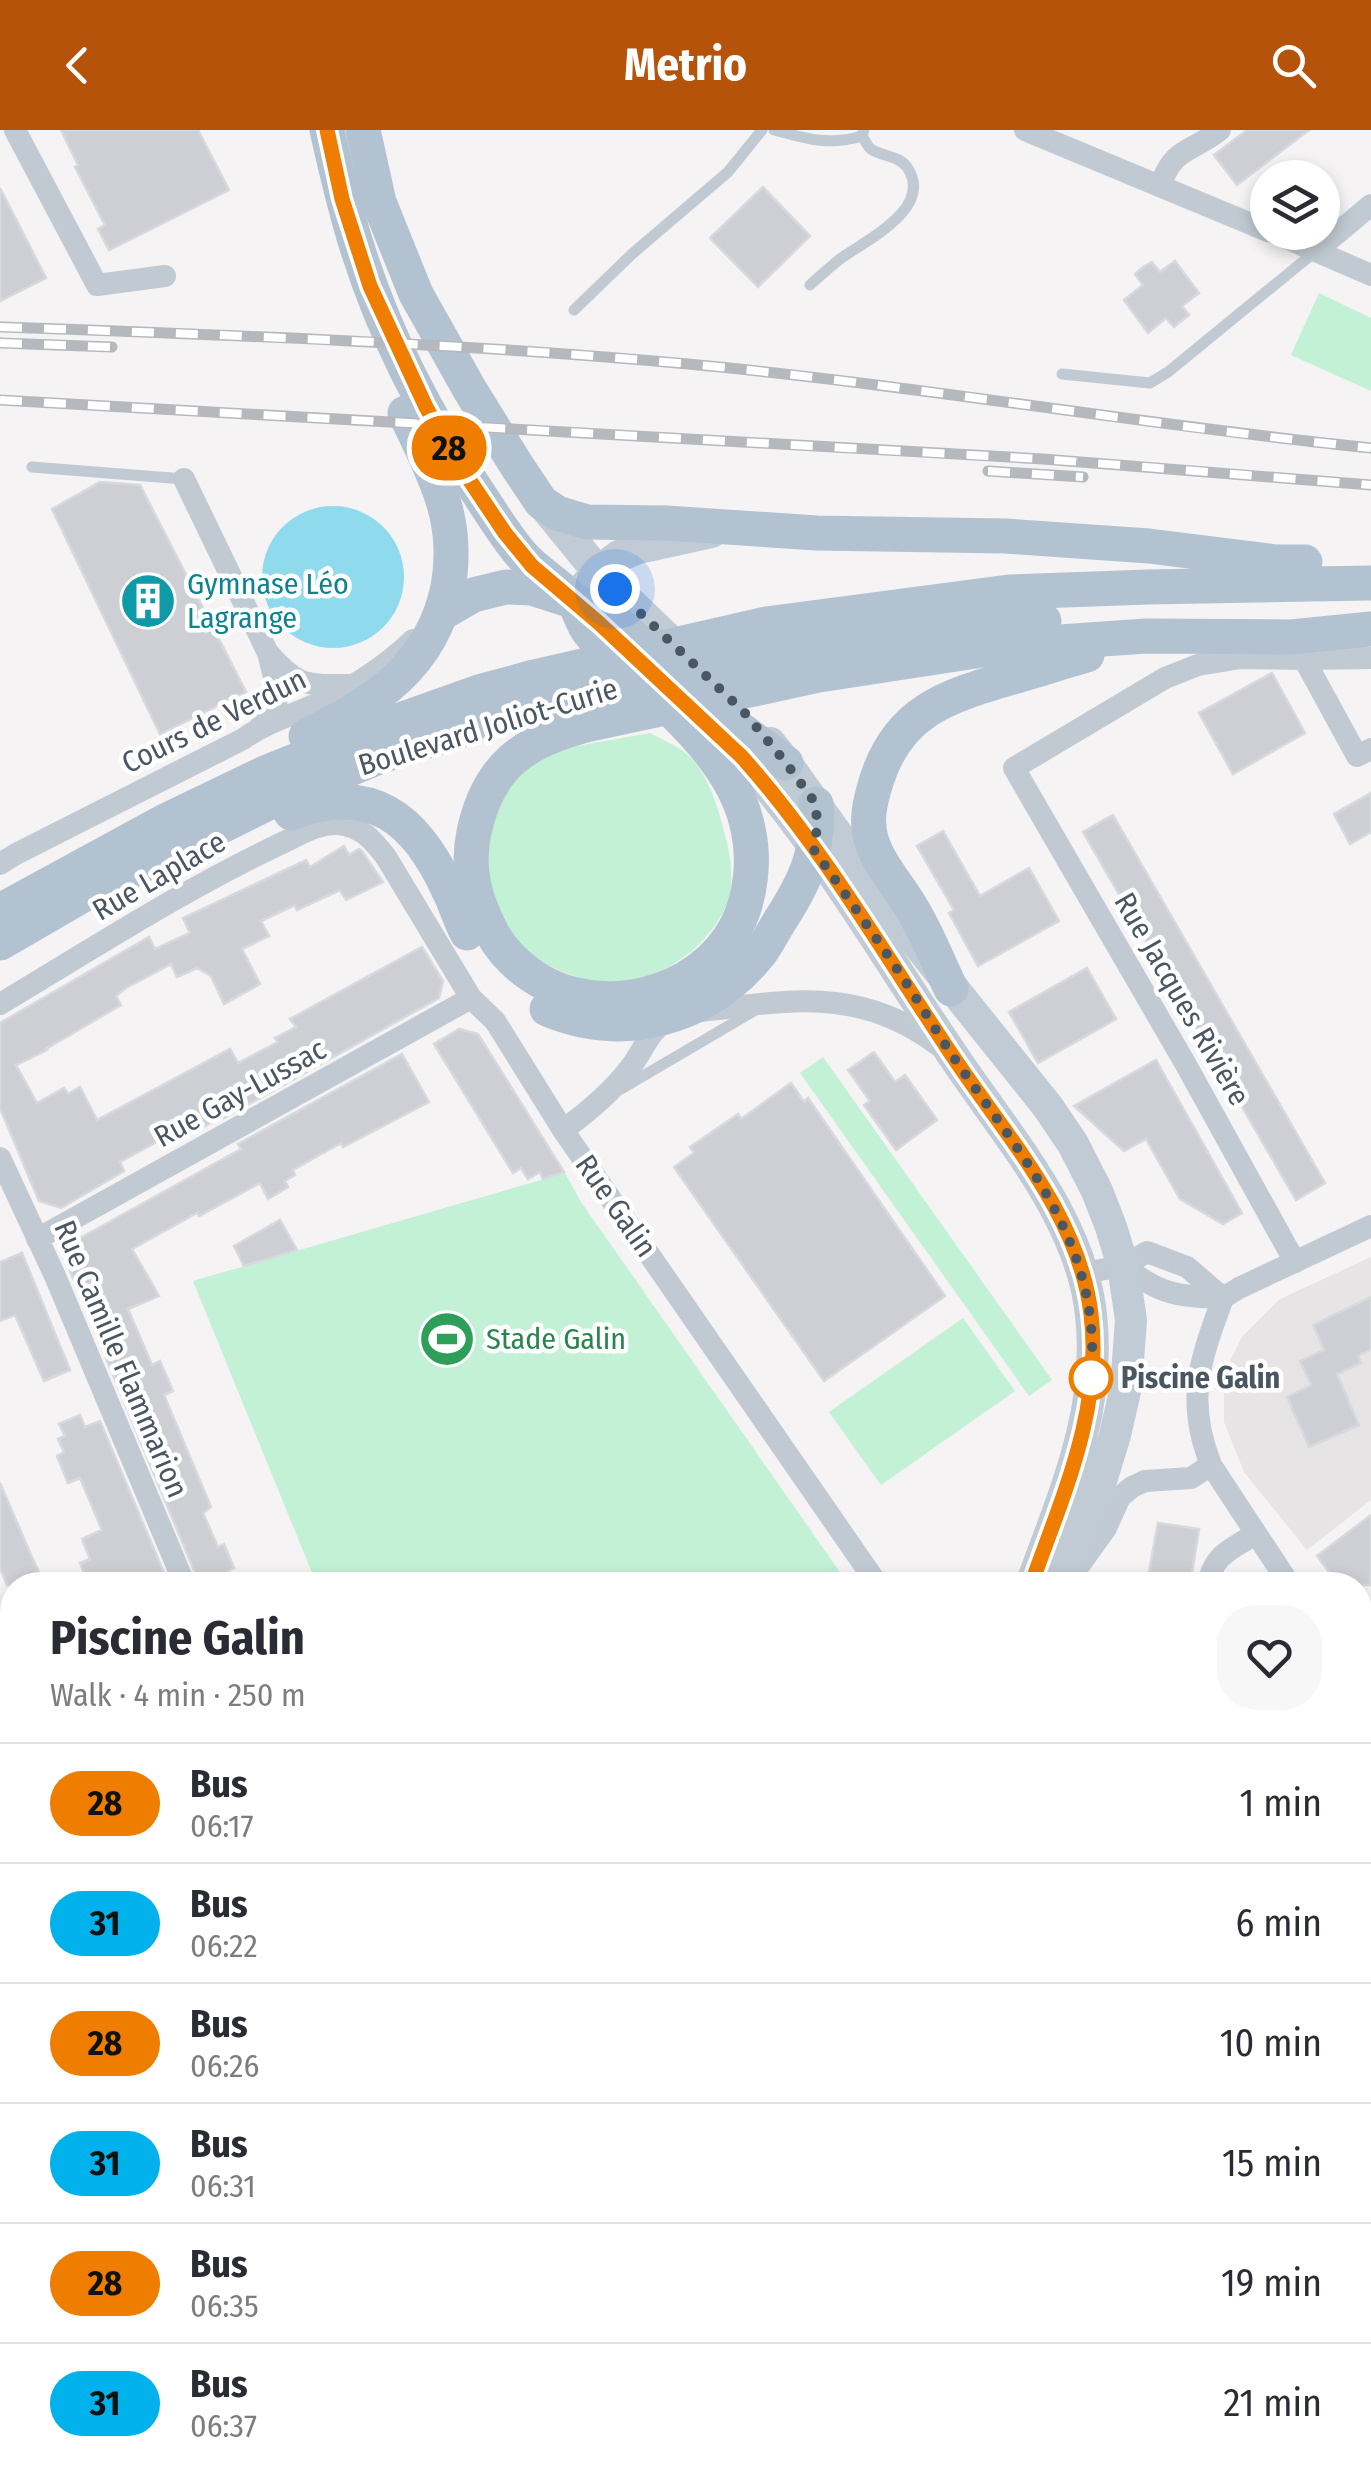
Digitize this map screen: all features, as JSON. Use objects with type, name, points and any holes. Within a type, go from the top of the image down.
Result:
[{"type":"main road","points":[[363,130],[390,233],[416,294],[540,502],[598,572],[744,712],[786,763],[896,917],[1048,1107],[1073,1144],[1096,1190],[1123,1266],[1131,1320],[1126,1388],[1116,1435],[1069,1572]]},
{"type":"main road","points":[[329,139],[342,199],[370,286],[426,407],[456,460],[532,566],[762,779],[902,976],[1060,1216],[1082,1273],[1091,1313],[1089,1408],[1036,1572]]},
{"type":"main road","points":[[0,896],[328,725],[384,690],[412,665],[432,638],[442,613],[451,569],[446,506],[338,255],[329,139]]},
{"type":"main road","points":[[540,502],[557,514],[588,522],[816,533],[1004,536],[1149,546],[1276,562],[1371,562]]},
{"type":"main road","points":[[572,600],[608,563],[638,548],[740,527]]},
{"type":"main road","name":"Boulevard Joliot-Curie","points":[[0,943],[81,896],[278,798],[546,689],[778,636],[1009,592],[1371,583]]},
{"type":"main road","points":[[442,613],[473,595],[506,588],[532,588],[604,611],[720,715],[786,763]]},
{"type":"main road","points":[[572,600],[589,632],[687,726],[720,765],[740,801],[751,856],[748,892],[736,926],[714,956],[680,982],[650,993],[606,1000],[548,986],[522,968],[498,944],[474,892],[470,865],[480,809],[490,786],[527,746],[586,726],[819,675],[1016,646],[1146,636],[1291,637],[1371,629]]},
{"type":"main road","name":"Boulevard Joliot-Curie","points":[[778,636],[1012,622],[1237,616],[1371,620]]},
{"type":"main road","points":[[951,989],[912,908],[870,836],[870,803],[882,762],[896,737],[915,718],[962,692],[1146,636]]},
{"type":"main road","name":"Boulevard Joliot-Curie","points":[[0,911],[163,822],[265,773],[479,692],[546,689]]},
{"type":"main road","points":[[81,896],[312,804],[365,802],[410,829],[432,859],[480,956],[506,984],[569,1018],[602,1024],[636,1024],[670,1018],[714,997],[761,952],[800,888],[814,850],[816,804]]},
{"type":"street","points":[[15,130],[96,286],[165,276]]},
{"type":"street","points":[[371,171],[374,130]]},
{"type":"street","points":[[1160,186],[1168,166],[1186,148],[1204,142],[1220,130]]},
{"type":"street","points":[[1035,132],[1250,224]]},
{"type":"street","points":[[1371,205],[1316,251],[1371,275]]},
{"type":"street","points":[[184,479],[268,653],[278,692],[276,704],[258,728]]},
{"type":"street","name":"Cours de Verdun","points":[[0,864],[258,728],[352,686],[373,674],[442,613]]},
{"type":"street","points":[[268,653],[288,675],[297,679],[314,685],[352,686]]},
{"type":"street","name":"Rue Jacques Rivière","points":[[1295,1262],[1014,768],[1165,678],[1198,665],[1241,658],[1304,658]]},
{"type":"street","points":[[1371,658],[1304,658],[1358,756],[1371,748]]},
{"type":"street","name":"Rue Laplace","points":[[0,1004],[240,864],[318,826],[356,827]]},
{"type":"street","name":"Rue Galin","points":[[356,827],[386,857],[470,998],[495,1022],[563,1130],[869,1572]]},
{"type":"street","name":"Rue Gay-Lussac","points":[[37,1239],[470,998]]},
{"type":"street","points":[[563,1130],[600,1101],[633,1064],[653,1032],[670,1018],[792,1000],[822,1001],[879,1012],[917,1029],[953,1056]]},
{"type":"street","name":"Rue Camille Flammarion","points":[[0,1158],[179,1572]]},
{"type":"street","points":[[1281,1572],[1212,1465],[1203,1444],[1196,1389],[1205,1346],[1223,1298],[1371,1226]]},
{"type":"street","points":[[1082,1273],[1123,1266],[1147,1252],[1187,1267],[1223,1298]]},
{"type":"street","points":[[1074,1572],[1106,1528],[1120,1498],[1132,1487],[1191,1478],[1212,1465]]},
{"type":"street","points":[[1210,1572],[1218,1560],[1255,1534]]},
{"type":"lane","points":[[574,310],[728,172],[762,130]]},
{"type":"lane","points":[[774,130],[815,142],[846,140],[863,133],[871,149],[900,160],[913,182],[912,197],[899,219],[837,261],[810,285]]},
{"type":"lane","points":[[1062,374],[1150,383],[1316,251]]},
{"type":"lane","points":[[32,467],[184,479]]},
{"type":"lane","points":[[600,1101],[767,1003]]},
{"type":"shaded area","points":[[1371,1257],[1371,1500],[1307,1550],[1244,1472],[1224,1422],[1224,1373],[1242,1337],[1280,1299]]},
{"type":"green space","points":[[1319,293],[1371,318],[1371,391],[1291,355]]},
{"type":"green space","points":[[650,733],[683,751],[706,779],[728,847],[729,898],[700,944],[662,970],[633,980],[610,982],[566,973],[526,949],[498,913],[484,867],[486,825],[531,754]]},
{"type":"green space","points":[[823,1057],[1052,1380],[1029,1396],[800,1073]]},
{"type":"green space","name":"Stade Galin","points":[[565,1173],[581,1202],[840,1572],[312,1572],[193,1281]]},
{"type":"green space","points":[[963,1318],[1015,1391],[881,1485],[829,1412]]},
{"type":"water","points":[[333,506],[360,511],[383,527],[399,550],[404,577],[399,604],[383,627],[360,643],[333,648],[306,643],[283,627],[267,604],[262,577],[267,550],[283,527],[306,511]]},
{"type":"building","points":[[61,130],[198,130],[229,190],[109,250],[98,229],[105,225]]},
{"type":"building","points":[[1247,130],[1309,130],[1270,160],[1250,160],[1250,175],[1237,185],[1214,155]]},
{"type":"building","points":[[763,187],[810,236],[758,287],[710,238]]},
{"type":"building","points":[[0,188],[46,278],[0,301]]},
{"type":"building","points":[[1175,261],[1199,293],[1182,306],[1189,315],[1174,327],[1166,318],[1148,333],[1124,300],[1143,285],[1135,274],[1143,267],[1152,262],[1160,272]]},
{"type":"building","name":"Gymnase Léo Lagrange","points":[[100,482],[140,485],[246,692],[160,734],[52,509]]},
{"type":"building","points":[[1272,673],[1305,733],[1233,774],[1199,713]]},
{"type":"building","points":[[1371,793],[1371,832],[1350,844],[1334,814]]},
{"type":"building","points":[[1113,815],[1325,1183],[1296,1200],[1083,832]]},
{"type":"building","points":[[943,831],[980,896],[1029,868],[1059,921],[978,966],[949,913],[954,910],[917,846]]},
{"type":"building","points":[[344,846],[349,855],[361,850],[383,882],[346,900],[340,890],[261,921],[269,936],[242,949],[260,984],[224,1004],[211,976],[197,968],[177,977],[171,964],[126,988],[116,996],[121,1005],[16,1065],[37,1103],[64,1088],[68,1094],[80,1087],[97,1120],[230,1049],[238,1063],[278,1042],[275,1038],[296,1027],[290,1019],[422,947],[443,981],[439,998],[224,1118],[182,1139],[177,1131],[120,1162],[124,1171],[61,1208],[39,1201],[0,1108],[0,1023],[149,937],[155,949],[190,933],[183,918],[306,860],[310,867]]},
{"type":"building","points":[[1087,968],[1116,1019],[1038,1063],[1009,1012]]},
{"type":"building","points":[[459,1029],[478,1034],[564,1172],[543,1179],[540,1172],[528,1179],[521,1168],[513,1173],[434,1044]]},
{"type":"building","points":[[874,1052],[895,1082],[905,1075],[937,1120],[896,1150],[864,1105],[870,1101],[848,1070]]},
{"type":"building","points":[[402,1054],[429,1102],[293,1170],[295,1175],[285,1181],[288,1187],[268,1199],[260,1183],[132,1249],[159,1296],[128,1309],[152,1365],[160,1361],[173,1391],[164,1395],[211,1507],[203,1513],[218,1547],[224,1544],[234,1568],[228,1572],[195,1572],[65,1259],[71,1243],[241,1149],[238,1144]]},
{"type":"building","points":[[1156,1060],[1242,1213],[1223,1224],[1180,1199],[1146,1139],[1124,1151],[1074,1106]]},
{"type":"building","points":[[791,1083],[804,1102],[808,1098],[945,1296],[824,1381],[674,1167],[694,1153],[690,1147],[738,1114],[741,1119]]},
{"type":"building","points":[[280,1220],[297,1250],[244,1266],[234,1246]]},
{"type":"building","points":[[22,1253],[70,1370],[44,1381],[15,1315],[0,1321],[0,1262]]},
{"type":"building","points":[[1371,1297],[1371,1349],[1358,1356],[1361,1363],[1337,1374],[1359,1425],[1309,1447],[1287,1397],[1311,1385],[1300,1361],[1324,1350],[1313,1325]]},
{"type":"building","points":[[80,1415],[85,1427],[100,1421],[164,1572],[84,1572],[80,1563],[90,1559],[82,1539],[102,1530],[80,1478],[68,1483],[57,1456],[64,1452],[58,1439],[65,1436],[59,1424]]},
{"type":"building","points":[[0,1483],[39,1572],[2,1572]]},
{"type":"building","points":[[1371,1515],[1371,1572],[1329,1572],[1317,1556]]},
{"type":"building","points":[[1158,1523],[1199,1529],[1192,1572],[1149,1572]]},
{"type":"railway","points":[[0,327],[430,345],[688,364],[1371,448]]},
{"type":"railway","points":[[0,343],[112,347]]},
{"type":"railway","points":[[0,400],[1043,459],[1371,485]]},
{"type":"railway","points":[[988,471],[1083,477]]},
{"type":"bus line","name":"28","points":[[327,130],[357,249],[386,324],[456,460],[505,533],[532,566],[599,623],[762,779],[902,976],[1060,1216],[1082,1273],[1091,1313],[1089,1408],[1036,1572]]},
{"type":"place","name":"Gymnase Léo Lagrange","points":[[148,601]]},
{"type":"place","name":"Stade Galin","points":[[447,1339]]},
{"type":"place","name":"Piscine Galin","points":[[1091,1378]]},
{"type":"route","points":[[615,589],[744,712],[816,804],[814,850],[1014,1142],[1060,1216],[1082,1273],[1091,1313],[1091,1378]]}]
